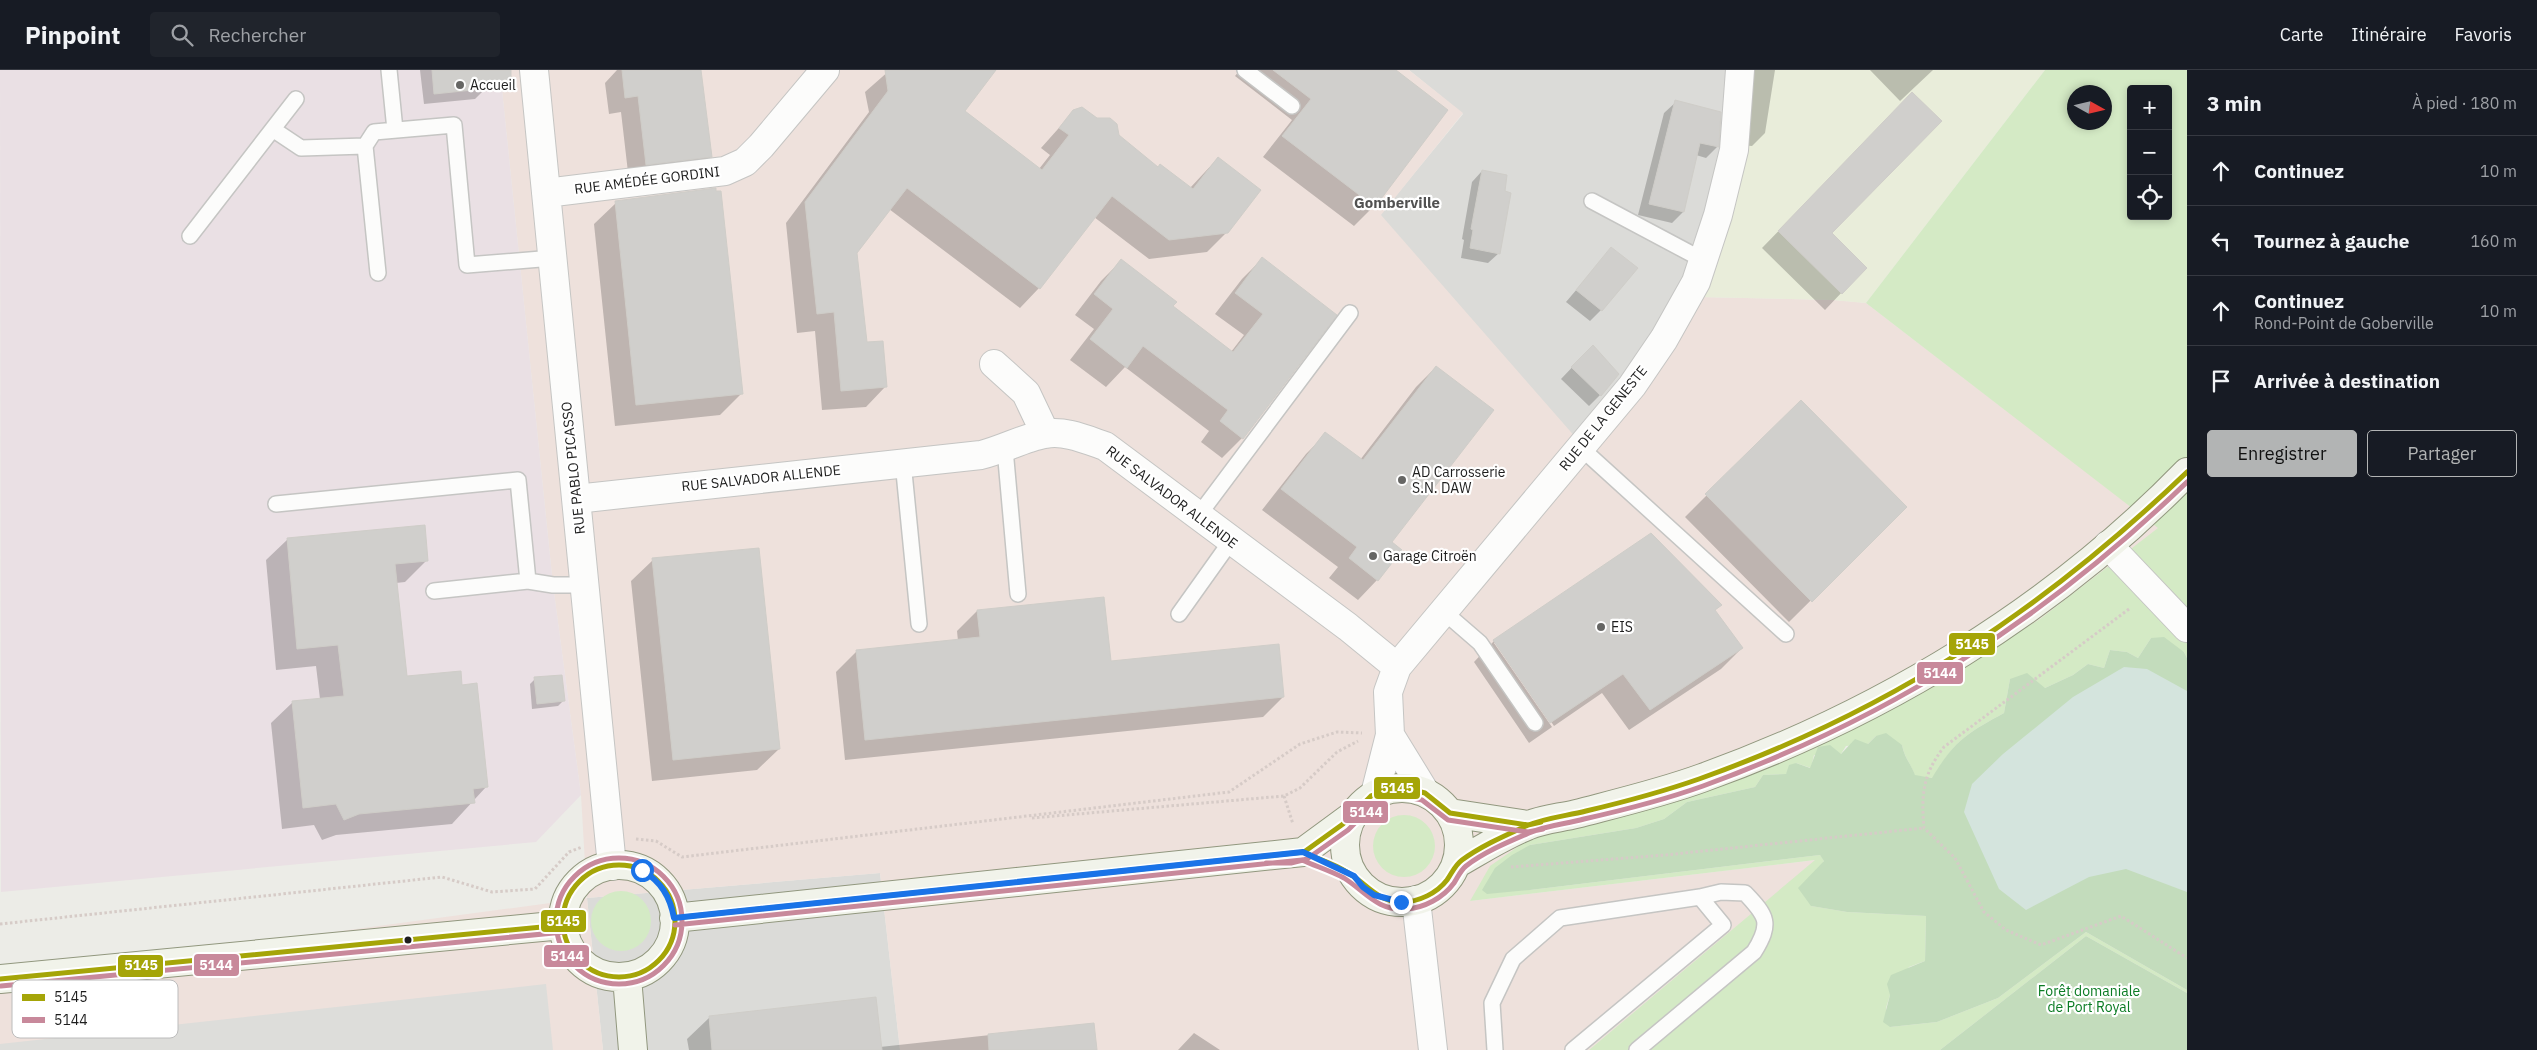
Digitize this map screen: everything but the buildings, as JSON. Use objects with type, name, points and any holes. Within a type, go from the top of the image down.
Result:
[{"type":"main road","points":[[1456,864],[1528,825],[1649,795],[1700,779],[1757,757],[1817,731],[1912,682],[1964,651],[2048,594],[2108,545],[2187,472]]},
{"type":"main road","points":[[674,918],[1303,852],[1352,816],[1362,804],[1375,794],[1391,788],[1408,788],[1425,792],[1439,800],[1450,813],[1457,829],[1459,846],[1456,864],[1447,880],[1433,893],[1416,900],[1401,902],[1374,895],[1363,887],[1354,876],[1347,862],[1344,846],[1346,831],[1352,816]]},
{"type":"main road","points":[[1450,813],[1528,825]]},
{"type":"main road","points":[[1303,852],[1354,876]]},
{"type":"main road","points":[[612,866],[627,866],[642,870],[654,878],[672,903],[674,918],[674,932],[662,956],[646,970],[627,977],[612,977],[597,973],[584,965],[573,954],[566,940],[563,925],[564,908],[571,893],[581,880],[596,870],[612,866]]},
{"type":"main road","points":[[0,979],[563,925]]},
{"type":"main road","points":[[627,977],[633,1050]]},
{"type":"street","name":"RUE PABLO PICASSO","points":[[534,70],[586,585],[612,866]]},
{"type":"street","name":"RUE AMÉDÉE GORDINI","points":[[546,193],[724,171],[738,165],[744,162],[761,146],[825,70]]},
{"type":"street","name":"RUE DE LA GENESTE","points":[[1397,667],[1632,386],[1664,339],[1696,282],[1718,215],[1734,150],[1740,70]]},
{"type":"street","points":[[994,364],[1026,393],[1045,433]]},
{"type":"street","name":"RUE SALVADOR ALLENDE","points":[[576,498],[981,455],[1005,449],[1045,433],[1076,435],[1105,446],[1348,627],[1397,667]]},
{"type":"street","points":[[2108,545],[2187,628]]},
{"type":"street","points":[[1375,794],[1390,734],[1388,692],[1397,667]]},
{"type":"street","points":[[1390,734],[1425,792]]},
{"type":"street","points":[[1416,900],[1433,1050]]},
{"type":"lane","points":[[389,70],[395,130]]},
{"type":"lane","points":[[1245,70],[1292,106]]},
{"type":"lane","points":[[190,236],[274,130],[296,99]]},
{"type":"lane","points":[[378,273],[365,146],[374,132],[395,130],[454,125],[466,265],[552,258]]},
{"type":"lane","points":[[274,130],[301,148],[365,146]]},
{"type":"lane","points":[[1592,201],[1703,260]]},
{"type":"lane","points":[[1198,516],[1350,314]]},
{"type":"lane","points":[[1580,448],[1786,634]]},
{"type":"lane","points":[[1005,449],[1018,594]]},
{"type":"lane","points":[[902,462],[919,624]]},
{"type":"lane","points":[[276,504],[518,480],[528,581]]},
{"type":"lane","points":[[1179,614],[1231,541]]},
{"type":"lane","points":[[434,591],[528,581],[553,585],[586,585]]},
{"type":"lane","points":[[1443,611],[1480,643],[1534,723]]},
{"type":"lane","points":[[1494,1050],[1492,1003],[1513,960],[1560,918],[1700,897],[1720,892],[1745,893],[1764,913],[1766,926],[1761,941],[1754,952],[1637,1050]]},
{"type":"lane","points":[[1573,1050],[1723,925],[1700,897]]},
{"type":"path","points":[[2151,592],[1944,747],[1936,758],[1922,789],[1924,828],[1955,858],[1984,912],[2006,930],[2042,945],[2120,916],[2187,958]]},
{"type":"path","points":[[0,924],[442,877],[492,892],[535,889],[569,852],[609,836],[656,841],[682,857],[1229,792],[1300,744],[1336,732],[1390,734]]},
{"type":"path","points":[[986,821],[1284,796],[1300,788],[1337,752],[1364,738],[1390,734]]},
{"type":"path","points":[[1498,840],[1509,867],[1665,856],[1924,828]]},
{"type":"shaded area","points":[[0,70],[500,70],[553,585],[581,795],[536,842],[1,892]]},
{"type":"shaded area","points":[[500,70],[1409,70],[1463,113],[1381,215],[1577,439],[1698,297],[1833,300],[1866,303],[2159,528],[2040,619],[1888,712],[1746,777],[1529,839],[1470,901],[1816,860],[1589,1050],[900,1050],[880,873],[587,898],[581,795],[553,585]]},
{"type":"shaded area","points":[[1409,70],[1742,70],[1698,297],[1577,440],[1380,215],[1463,114]]},
{"type":"shaded area","points":[[2124,667],[2147,669],[2187,691],[2187,892],[2126,869],[2089,877],[2026,910],[1999,889],[1964,812],[1972,784],[2003,754],[2073,697]]},
{"type":"shaded area","points":[[880,873],[900,1050],[603,1050],[587,898]]},
{"type":"shaded area","points":[[587,898],[603,1050],[0,1050],[0,977]]},
{"type":"shaded area","points":[[546,984],[553,1050],[0,1050],[0,1044],[55,1038],[178,1038],[178,1024]]},
{"type":"green space","points":[[1742,70],[2045,70],[1866,303],[1833,300],[1698,297]]},
{"type":"green space","points":[[2045,70],[2187,70],[2187,658],[2184,652],[2151,638],[2138,658],[2127,652],[2110,650],[2104,668],[2088,664],[2073,675],[2045,688],[2010,679],[2004,713],[1980,726],[1962,739],[1948,755],[1933,778],[1915,776],[1902,745],[1876,736],[1868,744],[1846,746],[1841,754],[1814,755],[1811,768],[1796,763],[1786,774],[1763,775],[1755,787],[1687,802],[1664,819],[1636,828],[1530,845],[1530,890],[1820,855],[1824,860],[1811,906],[1847,912],[1926,916],[1925,961],[1909,967],[1890,995],[1886,1008],[1890,1027],[1937,1022],[1998,998],[2086,932],[2187,990],[2187,993],[2086,936],[1940,1050],[1589,1050],[1815,860],[1470,901],[1490,866],[1529,839],[1746,777],[1888,712],[2040,619],[2158,528],[1866,303]]},
{"type":"green space","points":[[2164,637],[2184,652],[2187,658],[2187,990],[2086,932],[1998,998],[1937,1022],[1890,1027],[1883,1022],[1890,995],[1887,984],[1891,975],[1925,961],[1926,916],[1847,912],[1811,906],[1798,888],[1824,861],[1820,855],[1530,890],[1487,894],[1482,890],[1495,868],[1512,855],[1530,845],[1636,828],[1664,819],[1687,802],[1755,787],[1763,775],[1786,774],[1789,765],[1796,763],[1810,768],[1818,747],[1830,745],[1841,754],[1855,739],[1868,744],[1876,736],[1886,733],[1902,745],[1915,775],[1932,778],[1947,755],[1962,739],[1980,726],[2004,713],[2010,679],[2027,673],[2045,688],[2073,675],[2088,664],[2104,668],[2110,650],[2127,652],[2138,658],[2151,638]]},
{"type":"green space","points":[[1398,815],[1410,815],[1426,824],[1433,834],[1435,846],[1433,858],[1426,868],[1410,877],[1398,877],[1387,872],[1378,863],[1373,852],[1373,840],[1378,829],[1387,820]]},
{"type":"green space","points":[[621,891],[638,896],[646,904],[651,921],[646,938],[638,946],[621,951],[604,946],[596,938],[591,921],[596,904],[604,896]]},
{"type":"green space","name":"Forêt domaniale de Port Royal","points":[[2086,936],[2187,993],[2187,1050],[1940,1050]]},
{"type":"transit line","name":"5145","points":[[674,918],[1303,852],[1340,868],[1385,899],[1402,902],[1415,900],[1427,896],[1443,885],[1457,864],[1469,855],[1493,841],[1526,826],[1643,796],[1699,779],[1769,752],[1835,722],[1899,689],[2019,613],[2132,523],[2187,472]]},
{"type":"transit line","name":"5144","points":[[675,925],[1302,860],[1344,878],[1379,904],[1396,909],[1420,907],[1433,901],[1450,888],[1464,868],[1473,861],[1513,840],[1543,828],[1644,804],[1703,786],[1772,759],[1837,729],[1901,696],[1962,660],[2020,621],[2133,532],[2187,482]]},
{"type":"transit line","name":"5145","points":[[1266,856],[1304,852],[1343,824],[1371,796],[1396,788],[1406,788],[1425,793],[1450,813],[1528,825],[1541,822]]},
{"type":"transit line","name":"5144","points":[[1266,863],[1291,863],[1307,859],[1348,830],[1376,802],[1397,795],[1422,800],[1448,820],[1528,832],[1543,829]]},
{"type":"transit line","name":"5144","points":[[619,858],[643,863],[664,876],[677,897],[682,921],[677,945],[664,966],[643,979],[619,984],[595,979],[574,966],[561,945],[556,921],[561,897],[574,876],[595,863],[619,858]]},
{"type":"transit line","name":"5145","points":[[619,865],[640,870],[658,882],[670,900],[675,921],[670,942],[658,960],[640,972],[619,977],[598,972],[580,960],[568,942],[563,921],[568,900],[580,882],[598,870],[619,865]]},
{"type":"transit line","name":"5145","points":[[0,979],[563,925]]},
{"type":"transit line","name":"5144","points":[[64,980],[564,932]]},
{"type":"transit line","name":"5144","points":[[1,986],[12,985]]},
{"type":"place","name":"Accueil","points":[[460,85]]},
{"type":"place","name":"AD Carrosserie S.N. DAW","points":[[1402,480]]},
{"type":"place","name":"Garage Citroën","points":[[1373,556]]},
{"type":"place","name":"EIS","points":[[1601,627]]},
{"type":"district","name":"Gomberville","points":[[1397,203]]},
{"type":"route","points":[[642,870],[654,878],[664,890],[672,903],[674,918],[716,912],[1013,884],[1303,852],[1354,876],[1363,887],[1374,895],[1401,902]]}]
